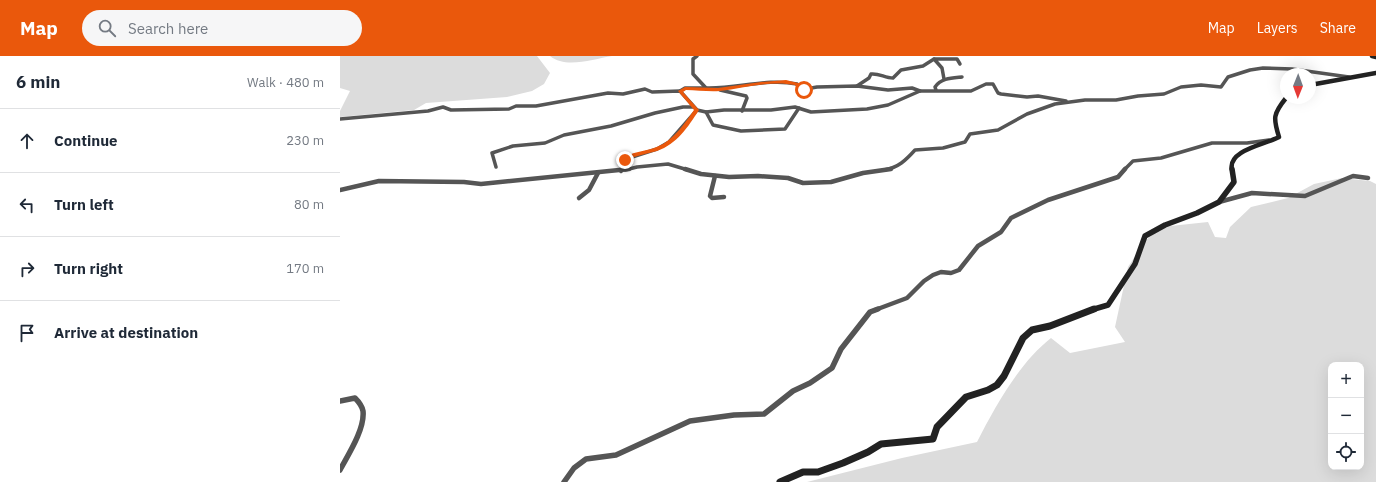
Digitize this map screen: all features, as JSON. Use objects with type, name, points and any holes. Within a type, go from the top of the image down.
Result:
[{"type":"street","points":[[697,56],[693,59],[693,74],[706,88]]},
{"type":"street","points":[[1372,56],[1376,57]]},
{"type":"street","points":[[857,86],[871,74],[877,73],[888,78],[893,78],[901,70],[923,66],[934,59],[957,58],[960,64]]},
{"type":"street","points":[[934,59],[940,65],[944,79]]},
{"type":"street","points":[[340,190],[378,181],[464,182],[481,184],[621,171],[637,167],[668,164],[701,174],[715,176],[788,178],[803,183],[831,182],[863,173],[892,169],[903,163],[915,150],[943,148],[965,142],[970,134],[998,130],[1027,114],[1055,104],[1116,100],[1138,96],[1164,94],[1181,87],[1201,85],[1221,87],[1228,77],[1241,72],[1262,69],[1285,67],[1321,74],[1349,77]]},
{"type":"street","points":[[1316,84],[1376,73]]},
{"type":"street","points":[[936,90],[935,87],[937,82],[944,79],[962,77]]},
{"type":"street","points":[[340,119],[443,108],[451,110],[509,109],[516,106],[536,106],[608,93],[623,94],[645,89],[652,92],[680,91],[685,88],[718,89],[761,83],[786,82],[797,84],[800,90],[817,87],[857,86],[888,90],[912,88],[920,91]]},
{"type":"street","points":[[496,167],[492,153],[502,149],[513,146],[545,143],[564,136],[611,126],[682,107],[706,112],[724,110],[771,110],[795,107],[811,112],[868,109],[888,105],[920,91],[971,91],[989,84],[992,84],[998,93],[1001,94],[1027,98],[1038,96],[1070,102]]},
{"type":"street","points":[[718,89],[726,92],[740,93],[746,96],[747,98],[742,111]]},
{"type":"street","points":[[680,91],[695,109]]},
{"type":"street","points":[[1219,202],[1234,182],[1231,166],[1233,158],[1249,148],[1279,137],[1274,122],[1274,117],[1275,112],[1281,104]]},
{"type":"street","points":[[706,112],[713,125],[731,130],[748,131],[784,129],[799,108]]},
{"type":"street","points":[[621,171],[626,166],[625,160],[631,156],[655,150],[672,141],[685,126],[695,109]]},
{"type":"street","points":[[564,482],[574,468],[586,459],[616,455],[690,421],[734,415],[764,414],[793,391],[810,383],[832,368],[841,349],[870,312],[907,298],[924,280],[933,275],[941,272],[951,273],[960,270],[978,246],[1001,232],[1011,218],[1017,214],[1048,200],[1118,177],[1133,161],[1161,158],[1212,143],[1248,143],[1274,140]]},
{"type":"street","points":[[579,198],[589,190],[598,173]]},
{"type":"street","points":[[715,176],[710,196],[712,198],[724,197]]},
{"type":"street","points":[[780,482],[803,472],[818,472],[843,463],[868,452],[881,444],[933,439],[937,427],[966,397],[988,390],[997,384],[1004,376],[1023,338],[1032,330],[1050,326],[1108,305],[1135,264],[1145,236],[1165,225],[1197,213],[1219,202],[1252,194],[1305,196],[1353,176],[1368,178]]},
{"type":"street","points":[[340,401],[355,398],[362,406],[363,414],[361,425],[355,441],[340,470]]},
{"type":"shaded area","points":[[340,56],[537,56],[550,73],[544,84],[532,91],[507,97],[426,103],[414,110],[340,117],[340,111],[350,91],[340,88]]},
{"type":"shaded area","points":[[550,56],[612,56],[572,63],[556,60]]},
{"type":"shaded area","points":[[1342,178],[1370,181],[1376,184],[1376,482],[807,482],[902,458],[977,442],[1000,400],[1018,373],[1039,348],[1051,338],[1070,353],[1125,342],[1115,327],[1128,267],[1145,241],[1161,227],[1208,222],[1215,237],[1226,238],[1230,227],[1251,207],[1288,198],[1314,184]]},
{"type":"route","points":[[625,160],[640,152],[655,150],[665,145],[672,141],[685,126],[696,110],[680,91],[685,88],[718,89],[761,83],[792,82],[797,84],[800,90],[804,90]]}]
